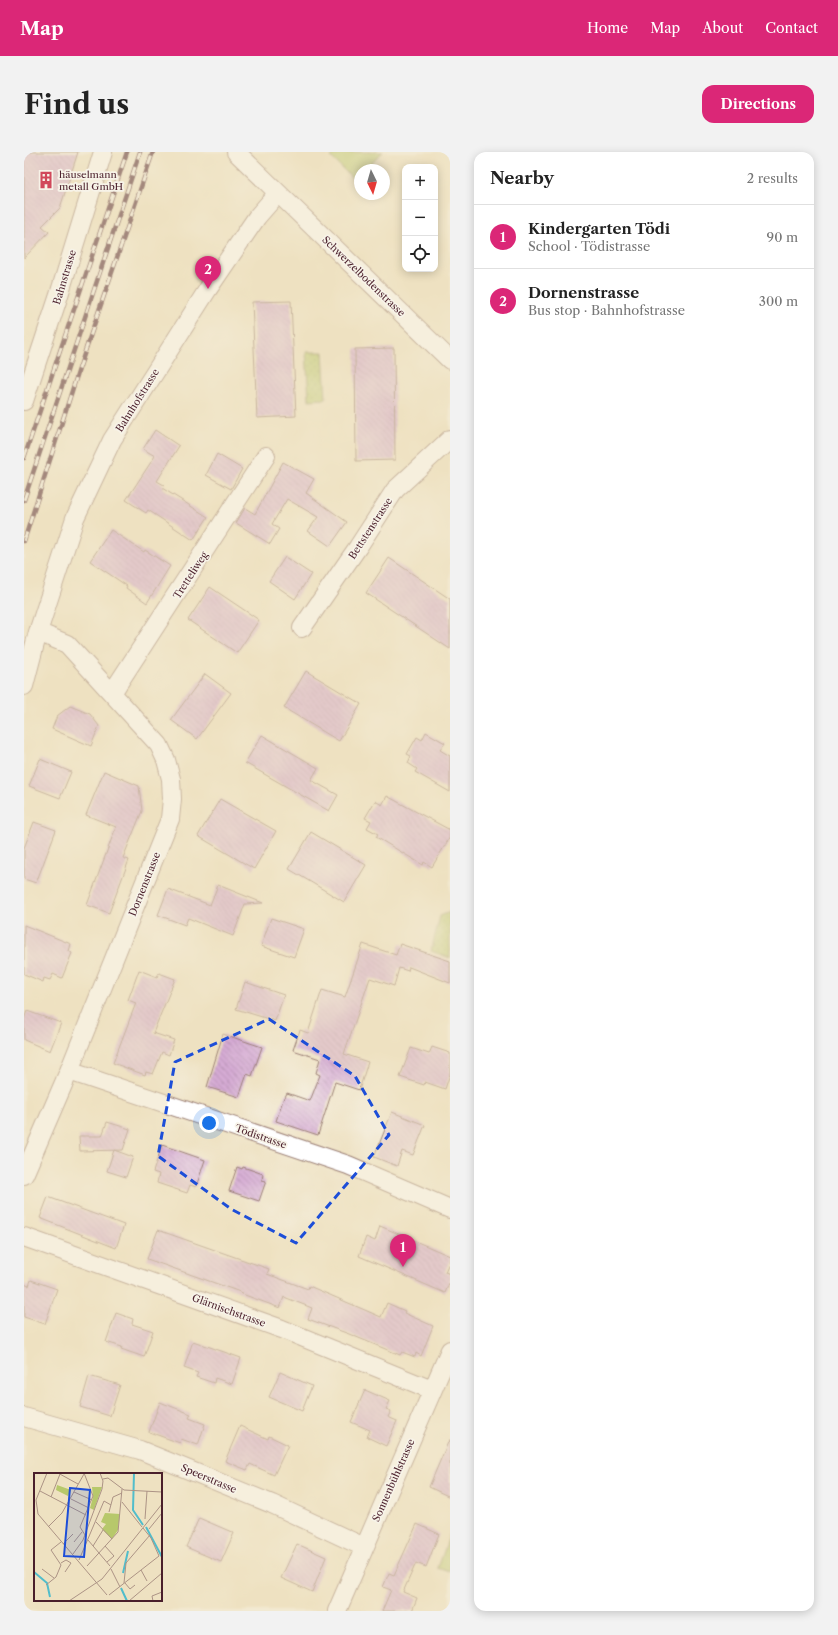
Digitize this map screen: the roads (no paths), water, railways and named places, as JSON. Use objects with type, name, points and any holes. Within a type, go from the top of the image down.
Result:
[{"type":"street","name":"Bahnstrasse","points":[[24,401],[59,295],[103,152]]},
{"type":"street","points":[[236,152],[278,193]]},
{"type":"street","name":"Schwerzelbodenstrasse","points":[[278,193],[450,360]]},
{"type":"street","name":"Bahnhofstrasse","points":[[24,686],[38,632],[75,518],[112,440],[257,217],[278,193]]},
{"type":"street","name":"Bettstenstrasse","points":[[302,628],[395,490],[450,439]]},
{"type":"street","name":"Tretteliweg","points":[[112,693],[266,456]]},
{"type":"street","name":"Dornenstrasse","points":[[24,1175],[69,1071],[170,819],[172,800],[172,780],[166,760],[159,745],[67,644],[38,632]]},
{"type":"street","name":"Tödistrasse","points":[[69,1071],[348,1165],[450,1209]]},
{"type":"street","name":"Glärnischstrasse","points":[[24,1236],[282,1329],[432,1390]]},
{"type":"street","name":"Sonnenbühlstrasse","points":[[337,1611],[450,1350]]},
{"type":"street","name":"Speerstrasse","points":[[24,1417],[140,1450],[272,1504],[364,1547]]},
{"type":"railway","points":[[24,458],[127,152]]},
{"type":"railway","points":[[24,500],[140,152]]},
{"type":"railway","points":[[24,541],[79,369],[153,152]]},
{"type":"place","name":"häuselmann metall GmbH","points":[[46,180]]},
{"type":"place","name":"Dornenstrasse","points":[[208,289]]},
{"type":"place","name":"Kindergarten Tödi","points":[[403,1267]]}]
